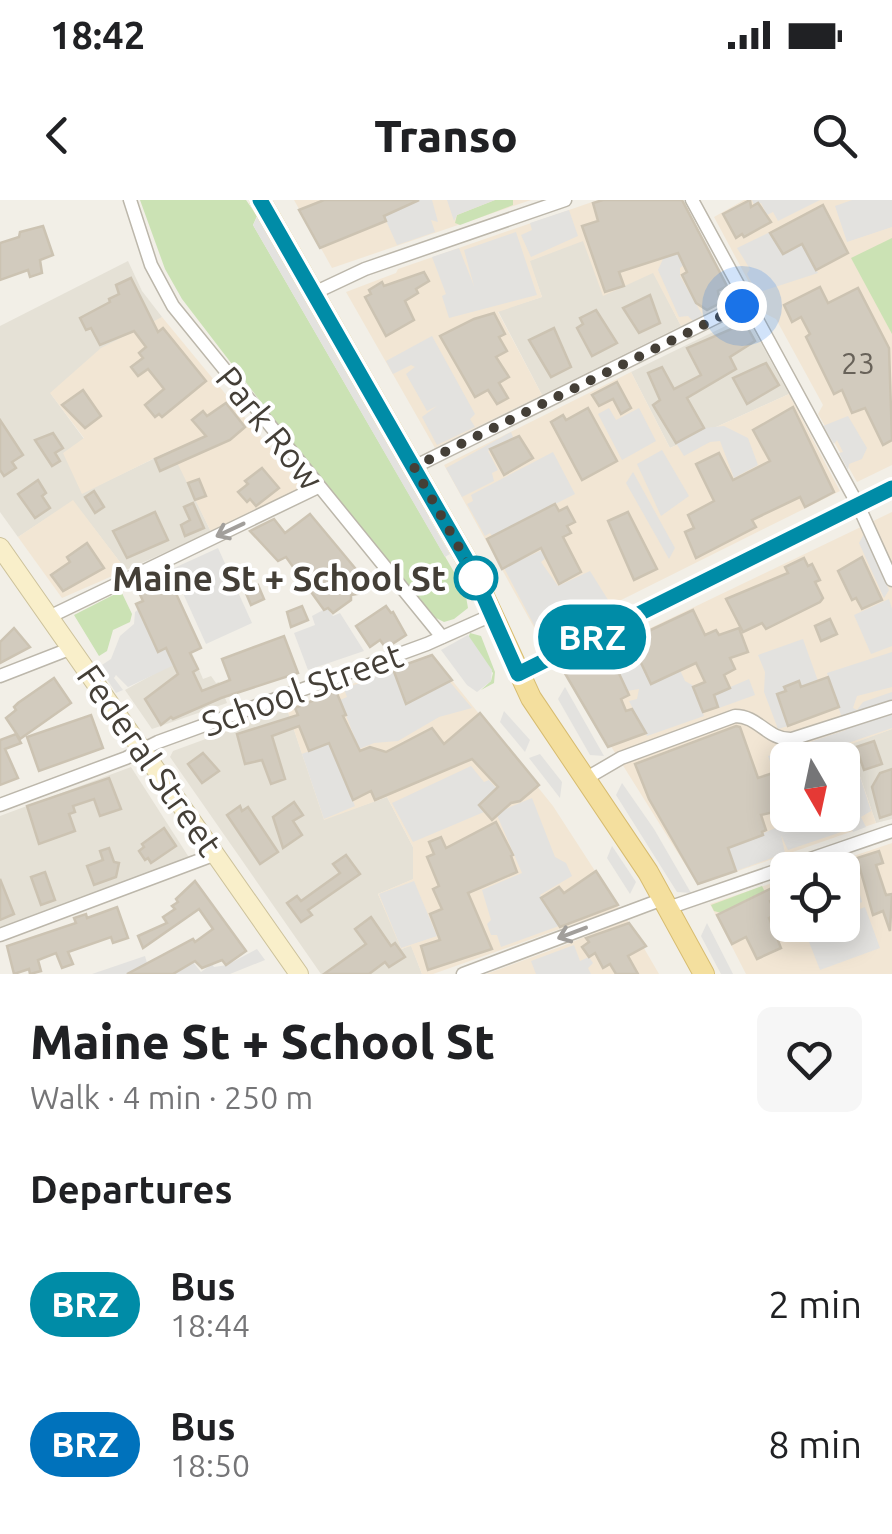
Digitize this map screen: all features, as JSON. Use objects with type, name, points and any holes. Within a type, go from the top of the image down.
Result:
[{"type":"main road","points":[[260,200],[470,566],[518,674],[548,727],[666,903],[704,974]]},
{"type":"street","name":"Park Row","points":[[130,200],[151,265],[173,306],[442,637]]},
{"type":"street","points":[[317,299],[365,270],[566,200]]},
{"type":"street","points":[[692,200],[858,505],[892,580]]},
{"type":"street","points":[[414,467],[748,302]]},
{"type":"street","points":[[49,617],[318,487]]},
{"type":"street","points":[[518,674],[892,488]]},
{"type":"street","name":"Federal Street","points":[[0,548],[299,974]]},
{"type":"street","name":"School Street","points":[[0,805],[492,615]]},
{"type":"street","points":[[0,676],[72,648]]},
{"type":"street","points":[[584,779],[622,758],[735,716],[748,717],[780,740],[892,707]]},
{"type":"street","points":[[463,974],[666,903],[892,831]]},
{"type":"street","points":[[0,935],[216,854]]},
{"type":"shaded area","points":[[294,200],[531,200],[332,268]]},
{"type":"shaded area","points":[[403,200],[432,200],[438,222],[431,220],[435,232],[397,245],[384,216]]},
{"type":"shaded area","points":[[447,200],[495,200],[457,215],[454,221]]},
{"type":"shaded area","points":[[598,200],[683,200],[735,300],[681,326],[653,273],[603,296],[583,241],[530,261],[542,297],[498,312],[542,395],[435,448],[346,292],[398,269]]},
{"type":"shaded area","points":[[744,200],[892,200],[892,465],[857,482],[818,414],[823,405],[776,319],[766,314],[714,217]]},
{"type":"shaded area","points":[[752,200],[820,200],[778,221],[773,212],[767,215],[761,203],[754,205]]},
{"type":"shaded area","points":[[852,200],[892,200],[892,227],[847,242],[835,206]]},
{"type":"shaded area","points":[[569,210],[578,236],[531,257],[521,235],[532,230],[530,223]]},
{"type":"shaded area","points":[[258,215],[432,512],[429,518],[450,554],[445,557],[253,225]]},
{"type":"shaded area","points":[[516,232],[537,295],[449,318],[442,296],[446,294],[432,257],[459,248],[474,286],[464,250]]},
{"type":"shaded area","points":[[770,232],[783,254],[802,244],[818,273],[757,293],[747,274],[750,269],[737,248]]},
{"type":"shaded area","points":[[583,240],[654,273],[681,326],[542,395],[498,311],[542,297],[529,261]]},
{"type":"shaded area","points":[[706,243],[711,252],[690,259],[680,268],[680,276],[703,316],[693,321],[688,316],[679,317],[658,270],[664,257]]},
{"type":"shaded area","points":[[128,261],[142,291],[162,317],[51,394],[84,439],[64,453],[82,493],[172,450],[211,532],[126,570],[73,501],[18,537],[0,512],[0,326]]},
{"type":"shaded area","points":[[746,316],[789,394],[670,448],[631,372]]},
{"type":"shaded area","points":[[162,317],[302,489],[211,532],[171,450],[82,494],[63,453],[84,438],[50,393],[101,348]]},
{"type":"shaded area","points":[[432,336],[475,414],[470,419],[475,427],[437,445],[422,417],[437,406],[427,411],[406,374],[415,367],[411,365],[393,374],[386,361]]},
{"type":"shaded area","points":[[631,372],[670,448],[789,394],[840,491],[541,640],[444,465]]},
{"type":"shaded area","points":[[609,408],[616,420],[639,408],[656,441],[622,460],[598,414]]},
{"type":"shaded area","points":[[848,416],[867,448],[862,459],[849,464],[848,470],[837,440],[834,444],[823,426]]},
{"type":"shaded area","points":[[724,426],[748,438],[758,465],[734,478],[720,441],[684,456],[676,443],[704,428]]},
{"type":"shaded area","points":[[511,432],[513,437],[488,451],[498,470],[492,473],[494,481],[462,497],[446,468]]},
{"type":"shaded area","points":[[662,450],[689,496],[661,516],[637,464]]},
{"type":"shaded area","points":[[553,452],[575,494],[485,536],[467,504],[473,501],[471,495]]},
{"type":"shaded area","points":[[633,472],[675,548],[669,559],[626,483]]},
{"type":"shaded area","points":[[73,500],[126,570],[62,598],[18,537]]},
{"type":"shaded area","points":[[892,512],[892,729],[857,742],[770,742],[770,832],[850,832],[793,852],[770,852],[770,860],[698,885],[563,670]]},
{"type":"shaded area","points":[[864,534],[889,590],[884,598],[859,543]]},
{"type":"shaded area","points":[[218,548],[252,623],[206,644],[172,569]]},
{"type":"shaded area","points":[[542,550],[546,558],[541,562],[558,586],[590,571],[610,603],[542,640],[504,568]]},
{"type":"shaded area","points":[[889,599],[892,646],[871,654],[854,615]]},
{"type":"shaded area","points":[[327,608],[333,616],[340,613],[364,651],[308,670],[294,633],[315,625],[312,616]]},
{"type":"shaded area","points":[[138,610],[158,651],[166,648],[174,665],[128,687],[116,675],[114,678],[123,690],[116,693],[99,667],[111,659],[120,636],[134,624]]},
{"type":"shaded area","points":[[629,634],[651,684],[680,670],[692,685],[704,716],[647,736],[629,701],[637,699],[639,689],[627,691],[608,650]]},
{"type":"shaded area","points":[[468,635],[492,670],[491,681],[477,692],[467,685],[441,650]]},
{"type":"shaded area","points":[[803,639],[818,681],[801,687],[799,681],[777,694],[788,726],[778,729],[764,692],[765,672],[758,655]]},
{"type":"shaded area","points":[[892,652],[892,687],[857,696],[853,708],[857,710],[863,702],[892,692],[892,728],[851,742],[810,742],[846,730],[827,673]]},
{"type":"shaded area","points":[[192,653],[203,679],[211,676],[219,682],[227,703],[152,729],[125,690]]},
{"type":"shaded area","points":[[431,654],[553,806],[619,908],[433,974],[422,974],[411,946],[401,949],[378,894],[413,879],[413,847],[387,797],[324,820],[287,709]]},
{"type":"shaded area","points":[[393,670],[406,704],[449,681],[472,708],[439,717],[398,741],[359,749],[340,700],[347,697],[344,689]]},
{"type":"shaded area","points":[[749,679],[755,695],[719,708],[714,694]]},
{"type":"shaded area","points":[[565,687],[604,756],[590,755],[558,699]]},
{"type":"shaded area","points":[[287,709],[324,819],[387,797],[413,847],[414,879],[378,894],[402,949],[411,945],[422,974],[321,974],[170,757],[173,751]]},
{"type":"shaded area","points":[[504,711],[530,740],[525,752],[500,722]]},
{"type":"shaded area","points":[[892,729],[892,819],[876,823],[860,776],[860,742],[855,742]]},
{"type":"shaded area","points":[[329,743],[355,806],[324,819],[302,754]]},
{"type":"shaded area","points":[[540,754],[562,782],[560,798],[529,758]]},
{"type":"shaded area","points":[[471,766],[484,782],[489,780],[497,789],[479,804],[484,812],[413,842],[392,803]]},
{"type":"shaded area","points":[[131,767],[190,859],[0,931],[0,816]]},
{"type":"shaded area","points":[[860,777],[876,823],[860,829]]},
{"type":"shaded area","points":[[860,777],[871,811],[861,817],[866,827],[860,829]]},
{"type":"shaded area","points":[[622,783],[691,893],[677,892],[616,795]]},
{"type":"shaded area","points":[[532,798],[555,857],[566,863],[572,876],[540,895],[559,926],[501,947],[487,924],[491,920],[482,890],[522,873],[496,813]]},
{"type":"shaded area","points":[[770,830],[841,832],[788,850],[781,835],[785,852],[770,852],[770,859],[736,871],[728,848]]},
{"type":"shaded area","points":[[892,843],[892,974],[746,974],[710,904],[770,884],[770,942],[860,942],[860,854]]},
{"type":"shaded area","points":[[612,846],[636,882],[630,894],[607,858]]},
{"type":"shaded area","points":[[414,881],[437,936],[401,948],[379,894]]},
{"type":"shaded area","points":[[865,907],[880,948],[820,970],[809,942],[860,942],[860,909]]},
{"type":"shaded area","points":[[627,919],[659,974],[486,974],[565,945]]},
{"type":"shaded area","points":[[707,923],[733,974],[721,974],[701,936]]},
{"type":"shaded area","points":[[574,945],[580,961],[589,957],[593,963],[588,968],[591,974],[536,974],[531,961]]},
{"type":"shaded area","points":[[257,949],[265,960],[230,974],[173,974],[193,962],[201,972],[212,964],[227,965]]},
{"type":"shaded area","points":[[145,956],[147,963],[138,974],[92,974]]},
{"type":"green space","points":[[140,200],[246,200],[257,216],[253,225],[465,591],[468,608],[454,619],[444,622],[434,617],[320,479],[182,299],[165,269]]},
{"type":"green space","points":[[495,200],[513,200],[513,205],[460,225],[455,223],[457,215]]},
{"type":"green space","points":[[892,238],[892,334],[851,258]]},
{"type":"green space","points":[[121,591],[132,614],[130,622],[113,630],[107,651],[99,656],[74,615]]},
{"type":"green space","points":[[470,633],[481,636],[495,672],[494,683],[481,690],[493,673],[468,639]]},
{"type":"green space","points":[[762,886],[765,892],[721,913],[711,905]]},
{"type":"building","points":[[324,200],[419,200],[384,216],[386,221],[320,248],[299,210]]},
{"type":"building","points":[[682,200],[727,286],[718,291],[720,303],[707,310],[696,303],[682,275],[687,272],[678,253],[619,272],[624,286],[605,292],[582,226],[598,221],[593,203]]},
{"type":"building","points":[[750,200],[751,207],[758,203],[771,222],[736,238],[723,214]]},
{"type":"building","points":[[823,205],[848,253],[816,270],[802,244],[783,254],[770,233]]},
{"type":"building","points":[[43,226],[53,255],[40,260],[42,273],[30,277],[28,270],[0,280],[0,243]]},
{"type":"building","points":[[424,272],[429,281],[405,301],[414,320],[386,336],[365,297],[371,294],[369,290],[382,282],[384,286]]},
{"type":"building","points":[[131,278],[158,332],[163,328],[206,381],[162,417],[155,417],[145,405],[164,389],[148,369],[138,376],[131,367],[143,358],[139,353],[146,347],[134,331],[100,345],[80,318],[110,302],[119,294],[116,285]]},
{"type":"building","points":[[820,287],[828,303],[858,288],[889,348],[892,440],[883,445],[865,408],[852,413],[842,390],[834,394],[806,337],[810,334],[801,317],[792,322],[784,305]]},
{"type":"building","points":[[650,295],[660,323],[639,333],[623,308]]},
{"type":"building","points":[[596,310],[617,343],[592,356],[577,328],[583,324],[580,318]]},
{"type":"building","points":[[494,313],[505,334],[499,337],[507,351],[496,357],[509,377],[499,383],[508,398],[497,404],[488,390],[475,397],[440,336]]},
{"type":"building","points":[[745,323],[755,341],[730,357],[736,369],[687,398],[704,428],[676,443],[653,405],[660,400],[648,373],[662,367],[674,389],[701,375],[687,348]]},
{"type":"building","points":[[554,328],[571,367],[551,377],[529,340]]},
{"type":"building","points":[[766,363],[779,385],[747,404],[733,378]]},
{"type":"building","points":[[617,382],[631,408],[621,414],[613,399],[599,406],[592,395]]},
{"type":"building","points":[[83,390],[101,416],[85,428],[62,405]]},
{"type":"building","points":[[226,403],[245,427],[230,440],[160,471],[155,459],[206,436],[192,420],[203,411],[207,416]]},
{"type":"building","points":[[793,407],[834,492],[805,507],[800,497],[752,520],[756,527],[696,558],[685,532],[694,528],[688,515],[714,501],[696,464],[719,453],[733,480],[770,461],[753,430]]},
{"type":"building","points":[[588,408],[617,461],[582,480],[551,422],[563,415],[566,420]]},
{"type":"building","points":[[0,420],[23,455],[12,462],[16,468],[4,476],[0,470]]},
{"type":"building","points":[[53,433],[63,448],[55,453],[60,461],[52,466],[35,440]]},
{"type":"building","points":[[519,436],[533,458],[504,475],[490,449]]},
{"type":"building","points":[[262,468],[279,488],[256,506],[238,492]]},
{"type":"building","points":[[199,479],[206,496],[195,500],[188,483]]},
{"type":"building","points":[[38,480],[50,508],[35,518],[18,494]]},
{"type":"building","points":[[94,491],[104,507],[95,513],[85,497]]},
{"type":"building","points":[[193,503],[204,528],[185,536],[181,525],[190,520],[184,507]]},
{"type":"building","points":[[555,504],[559,511],[567,507],[575,522],[567,526],[571,533],[563,537],[581,572],[559,584],[541,548],[502,569],[487,539]]},
{"type":"building","points":[[155,512],[168,540],[127,558],[113,531]]},
{"type":"building","points":[[628,512],[657,569],[634,580],[608,521]]},
{"type":"building","points":[[310,514],[365,580],[363,593],[351,595],[351,600],[333,613],[328,608],[324,610],[286,557],[278,561],[250,531],[274,519],[285,533]]},
{"type":"building","points":[[87,543],[104,568],[63,591],[51,575]]},
{"type":"building","points":[[862,557],[882,600],[862,609],[856,598],[852,600],[838,571]]},
{"type":"building","points":[[804,558],[820,580],[815,582],[823,598],[820,602],[766,629],[762,623],[743,632],[726,599],[788,573],[785,567]]},
{"type":"building","points":[[167,574],[201,648],[190,653],[202,691],[230,680],[222,659],[284,636],[298,673],[221,698],[171,717],[161,725],[145,699],[178,674],[166,648],[158,652],[136,604],[143,601],[137,588]]},
{"type":"building","points":[[258,585],[264,599],[251,605],[245,591]]},
{"type":"building","points":[[302,606],[308,620],[291,627],[287,612]]},
{"type":"building","points":[[386,606],[406,635],[386,648],[380,640],[370,647],[356,626]]},
{"type":"building","points":[[693,610],[705,635],[739,628],[748,652],[730,658],[735,669],[724,675],[730,688],[714,695],[718,707],[703,712],[693,687],[705,682],[696,663],[651,684],[632,644],[640,641],[638,636]]},
{"type":"building","points":[[830,619],[837,634],[821,641],[815,626]]},
{"type":"building","points":[[14,628],[30,647],[0,663],[0,642]]},
{"type":"building","points":[[608,650],[629,695],[621,699],[626,711],[632,709],[646,733],[608,747],[563,670]]},
{"type":"building","points":[[432,655],[452,680],[406,704],[393,669]]},
{"type":"building","points":[[828,677],[839,707],[788,726],[777,694],[799,681],[801,687]]},
{"type":"building","points":[[54,678],[71,703],[20,739],[6,718],[18,703]]},
{"type":"building","points":[[336,691],[360,751],[370,747],[386,752],[432,728],[444,744],[480,713],[539,785],[492,820],[479,805],[498,787],[472,759],[375,800],[371,791],[353,800],[329,743],[309,751],[299,726],[272,736],[285,779],[271,784],[262,760],[245,764],[237,734],[298,715],[295,708]]},
{"type":"building","points":[[91,715],[103,748],[39,771],[27,737]]},
{"type":"building","points":[[740,727],[758,778],[770,774],[770,813],[761,815],[766,830],[763,835],[728,848],[736,871],[698,884],[649,799],[635,764]]},
{"type":"building","points":[[16,734],[21,743],[5,749],[18,778],[0,785],[0,740]]},
{"type":"building","points":[[874,741],[882,764],[864,770],[860,746]]},
{"type":"building","points":[[203,753],[219,771],[202,783],[188,764]]},
{"type":"building","points":[[892,769],[892,814],[880,818],[872,787],[880,773]]},
{"type":"building","points":[[109,778],[121,809],[100,816],[94,799],[73,806],[75,812],[69,814],[75,831],[39,844],[27,806]]},
{"type":"building","points":[[294,802],[303,815],[293,821],[302,835],[283,848],[273,817]]},
{"type":"building","points":[[240,806],[242,811],[248,807],[278,852],[260,864],[227,815]]},
{"type":"building","points":[[496,822],[517,872],[468,893],[492,949],[428,970],[421,946],[440,940],[430,914],[442,909],[433,889],[439,886],[427,857],[434,854],[429,842],[441,837],[446,848]]},
{"type":"building","points":[[164,828],[176,846],[151,863],[139,851],[144,847],[142,844]]},
{"type":"building","points":[[109,848],[114,862],[119,863],[116,877],[94,885],[87,866],[103,860],[100,851]]},
{"type":"building","points":[[879,851],[883,863],[876,865],[886,895],[892,894],[890,931],[883,911],[873,915],[860,857]]},
{"type":"building","points":[[346,855],[360,874],[308,910],[312,915],[301,922],[287,903],[297,896],[301,901],[340,873],[333,864]]},
{"type":"building","points":[[596,871],[618,905],[560,927],[541,898],[559,887],[564,893]]},
{"type":"building","points":[[45,872],[55,900],[41,905],[31,877]]},
{"type":"building","points":[[0,879],[14,914],[0,920]]},
{"type":"building","points":[[195,881],[246,951],[226,965],[222,960],[202,968],[195,961],[173,974],[127,974],[193,939],[195,942],[213,929],[199,909],[143,948],[138,936],[167,923],[163,917],[175,909],[172,906],[178,902],[176,899]]},
{"type":"building","points":[[770,889],[770,942],[779,942],[781,948],[757,959],[746,937],[732,944],[717,915]]},
{"type":"building","points":[[117,907],[128,938],[113,943],[111,937],[68,952],[73,964],[62,968],[56,953],[38,960],[41,971],[30,974],[29,969],[14,974],[7,946],[76,923],[74,918],[86,914],[87,918]]},
{"type":"building","points":[[371,917],[391,946],[395,943],[405,957],[389,967],[385,962],[369,974],[324,974],[366,944],[355,929]]},
{"type":"building","points":[[629,923],[646,946],[628,956],[638,974],[616,974],[610,964],[603,968],[595,953],[589,957],[582,947],[589,942],[586,938]]},
{"type":"bus line","name":"BRZ","points":[[260,200],[470,566],[518,674],[892,488]]},
{"type":"place","name":"Maine St + School St","points":[[476,578]]},
{"type":"route","points":[[476,578],[414,467],[742,306]]}]
